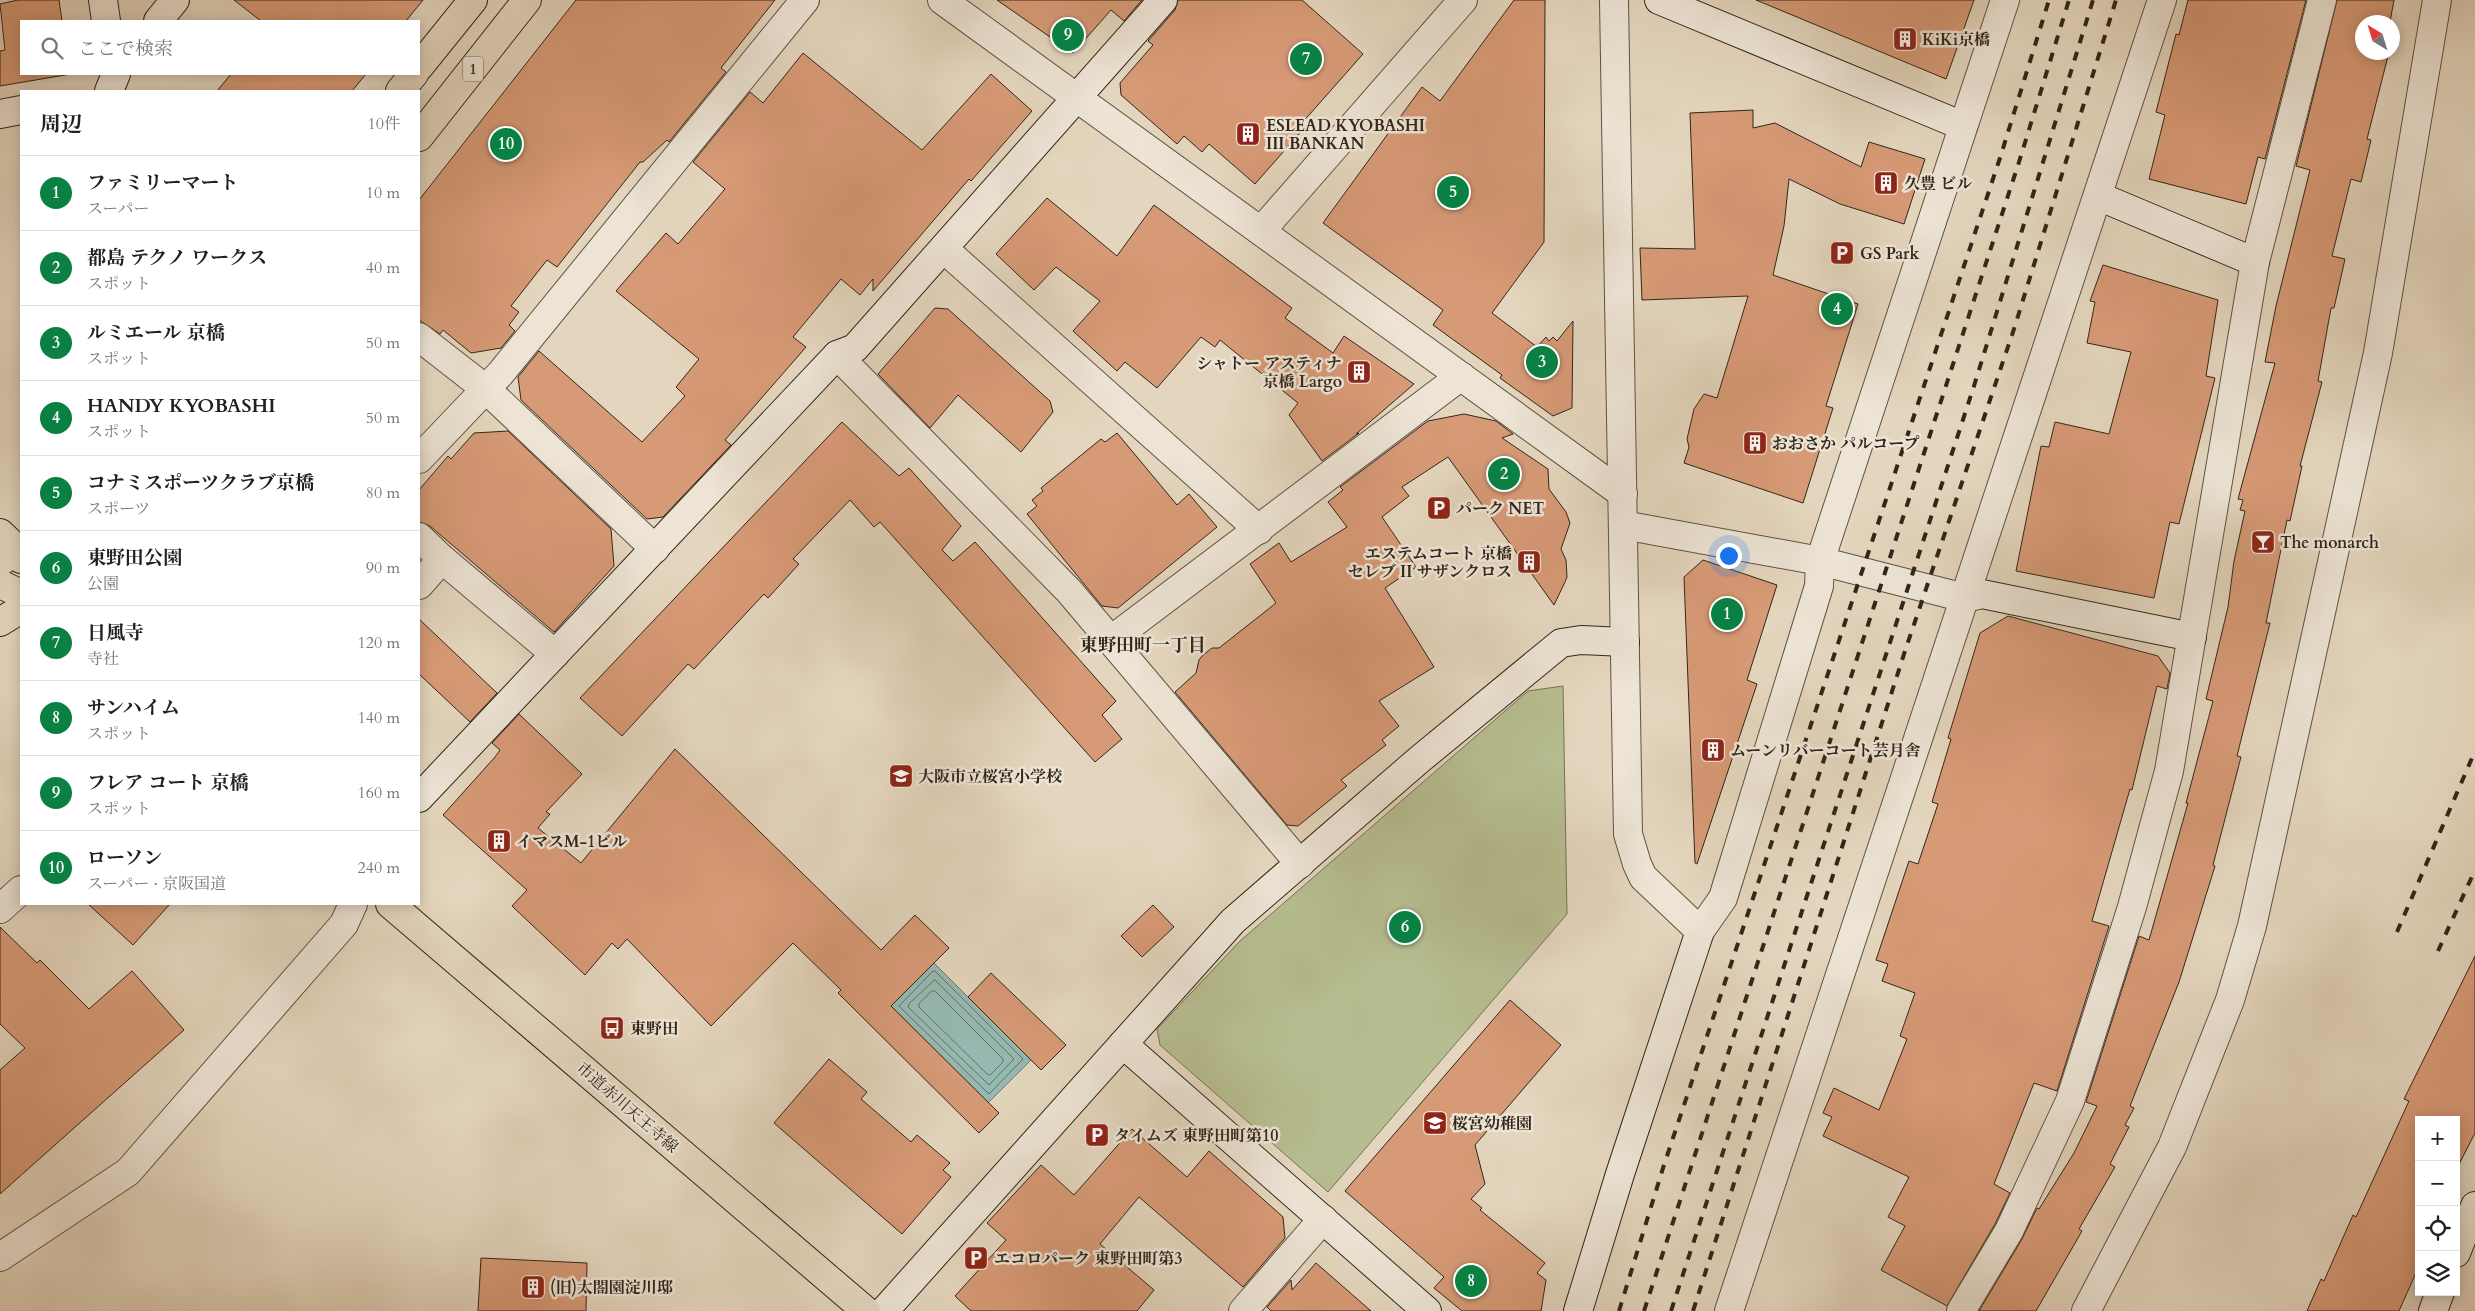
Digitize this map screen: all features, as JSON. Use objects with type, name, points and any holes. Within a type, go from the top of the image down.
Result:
[{"type":"main road","points":[[420,66],[472,0]]},
{"type":"main road","name":"1","points":[[420,136],[526,0]]},
{"type":"main road","points":[[401,90],[413,75]]},
{"type":"main road","points":[[0,584],[20,594]]},
{"type":"main road","points":[[0,622],[20,610]]},
{"type":"main road","name":"市道赤川天王寺線","points":[[391,905],[866,1311]]},
{"type":"street","points":[[103,0],[106,20]]},
{"type":"street","points":[[159,20],[175,0]]},
{"type":"street","points":[[420,458],[487,390],[805,0]]},
{"type":"street","points":[[942,0],[1622,494]]},
{"type":"street","points":[[420,797],[837,355],[855,348],[1163,0]]},
{"type":"street","points":[[1260,231],[1463,0]]},
{"type":"street","points":[[1614,0],[1628,834],[1643,877],[1700,931]]},
{"type":"street","points":[[1660,0],[1963,126]]},
{"type":"street","points":[[1578,1311],[1700,931],[1723,898],[1819,586],[1820,561],[2005,0]]},
{"type":"street","points":[[1730,1311],[2162,0]]},
{"type":"street","points":[[1961,1311],[2009,1232],[2070,1101],[2132,907],[2169,771],[2255,262],[2322,0]]},
{"type":"street","points":[[2086,1311],[2172,1147],[2230,1000],[2252,926],[2378,353],[2438,0]]},
{"type":"street","points":[[0,114],[20,110]]},
{"type":"street","points":[[2098,196],[2255,262]]},
{"type":"street","points":[[944,249],[1258,530]]},
{"type":"street","points":[[420,338],[487,390],[655,549]]},
{"type":"street","points":[[837,355],[1069,591],[1300,864]]},
{"type":"street","points":[[1111,640],[1461,376]]},
{"type":"street","points":[[1623,525],[1820,561],[1965,598],[1982,594],[2192,637]]},
{"type":"street","points":[[420,538],[442,559],[555,654]]},
{"type":"street","points":[[420,584],[442,559]]},
{"type":"street","points":[[884,1311],[1233,921],[1420,759],[1560,644],[1581,640],[1625,642]]},
{"type":"street","points":[[0,910],[20,891]]},
{"type":"street","points":[[0,1257],[128,1172],[344,924],[353,905]]},
{"type":"street","points":[[1123,1044],[1427,1311]]},
{"type":"street","points":[[2457,1251],[2475,1206]]},
{"type":"street","points":[[1243,1311],[1323,1219]]},
{"type":"street","points":[[2433,1311],[2439,1296]]},
{"type":"green space","points":[[1563,686],[1567,914],[1328,1192],[1160,1045],[1157,1029],[1240,941],[1528,691]]},
{"type":"water","points":[[934,963],[1031,1060],[988,1103],[891,1006]]},
{"type":"building","points":[[18,0],[59,0],[62,20],[20,20],[20,75],[65,75],[0,86],[0,51],[5,50],[0,4]]},
{"type":"building","points":[[234,0],[423,0],[407,20],[260,20]]},
{"type":"building","points":[[576,0],[775,0],[721,68],[726,72],[669,142],[667,140],[643,162],[640,162],[557,267],[547,260],[511,306],[519,312],[509,325],[515,331],[501,348],[471,353],[443,330],[440,334],[420,321],[420,199]]},
{"type":"building","points":[[997,0],[1142,0],[1124,21],[1111,10],[1073,53]]},
{"type":"building","points":[[1178,0],[1302,0],[1363,54],[1302,123],[1306,126],[1255,184],[1209,144],[1202,152],[1184,136],[1177,144],[1121,95],[1120,83],[1153,45],[1148,41],[1175,10]]},
{"type":"building","points":[[1514,0],[1545,0],[1544,242],[1492,313],[1537,347],[1546,337],[1549,341],[1553,337],[1557,341],[1573,321],[1572,408],[1553,416],[1500,378],[1502,375],[1433,325],[1443,310],[1323,223],[1422,87],[1440,101]]},
{"type":"building","name":"KiKi京橋","points":[[1756,0],[1974,0],[1946,79]]},
{"type":"building","points":[[2188,0],[2306,0],[2265,159],[2258,157],[2246,204],[2149,179],[2165,115],[2156,112],[2176,34],[2179,35]]},
{"type":"building","points":[[2337,0],[2394,0],[2391,15],[2355,15],[2355,60],[2387,60],[2367,139],[2371,140],[2361,182],[2351,179],[2332,256],[2345,259],[2334,308],[2331,308],[2318,381],[2322,382],[2300,466],[2302,466],[2290,521],[2287,520],[2266,623],[2270,623],[2237,756],[2241,757],[2213,865],[2215,866],[2179,982],[2130,1106],[2134,1108],[2125,1125],[2129,1127],[2110,1164],[2115,1167],[2079,1229],[2082,1231],[2036,1311],[1979,1311],[2022,1239],[2037,1208],[2039,1209],[2074,1153],[2097,1106],[2086,1102],[2139,936],[2149,940],[2188,803],[2186,803],[2213,701],[2206,699],[2228,607],[2234,561],[2245,511],[2240,510],[2243,500],[2238,499],[2275,363],[2265,362],[2276,306],[2310,170],[2296,166]]},
{"type":"building","points":[[803,53],[922,150],[991,74],[1032,111],[971,181],[969,179],[873,291],[873,279],[860,295],[841,279],[793,337],[806,347],[725,440],[731,445],[663,517],[647,519],[521,400],[518,377],[539,351],[642,442],[685,396],[676,387],[699,359],[616,291],[666,233],[678,244],[725,189],[693,162],[750,92],[763,103]]},
{"type":"building","points":[[230,75],[365,75],[353,90],[218,90]]},
{"type":"building","points":[[1753,110],[1753,128],[1775,123],[1861,167],[1869,142],[1925,159],[1904,224],[1840,204],[1789,179],[1784,226],[1773,275],[1858,304],[1826,406],[1833,408],[1803,503],[1684,463],[1689,447],[1687,439],[1694,409],[1704,394],[1717,398],[1748,296],[1642,300],[1640,248],[1695,249],[1690,113]]},
{"type":"building","points":[[1047,198],[1117,256],[1154,205],[1292,308],[1285,318],[1333,353],[1344,336],[1414,384],[1356,434],[1359,433],[1322,461],[1289,415],[1298,403],[1220,340],[1215,347],[1201,337],[1157,388],[1125,362],[1117,371],[1073,331],[1100,301],[1056,267],[1034,290],[996,254]]},
{"type":"building","points":[[2103,265],[2218,300],[2206,376],[2215,378],[2179,524],[2170,522],[2154,598],[2016,571],[2041,446],[2049,447],[2055,422],[2109,434],[2131,352],[2087,343],[2095,302],[2090,301]]},
{"type":"building","points":[[935,308],[948,309],[1050,401],[1053,412],[1021,452],[958,395],[930,428],[878,374]]},
{"type":"building","points":[[1464,414],[1496,421],[1513,434],[1502,438],[1548,469],[1549,489],[1566,512],[1570,523],[1561,549],[1566,560],[1567,577],[1565,582],[1554,605],[1448,457],[1402,487],[1409,496],[1382,517],[1416,567],[1385,588],[1434,667],[1379,701],[1399,726],[1382,740],[1386,745],[1341,780],[1347,786],[1298,826],[1287,825],[1175,692],[1196,673],[1202,656],[1212,648],[1219,648],[1276,603],[1250,564],[1279,543],[1291,562],[1347,527],[1328,502],[1343,490],[1340,487],[1428,421]]},
{"type":"building","points":[[842,422],[899,476],[909,468],[961,526],[942,550],[953,561],[975,542],[1116,701],[1102,715],[1122,739],[1095,762],[880,522],[874,527],[850,500],[793,559],[799,564],[768,598],[764,594],[694,669],[688,664],[622,736],[580,698]]},
{"type":"building","points":[[508,431],[611,529],[614,566],[554,632],[430,526],[420,522],[420,489],[448,456],[451,459],[474,433]]},
{"type":"building","points":[[1117,433],[1177,505],[1189,494],[1217,527],[1118,608],[1102,606],[1027,514],[1037,506],[1032,500],[1043,491],[1041,488],[1101,439],[1105,442]]},
{"type":"building","points":[[1703,560],[1777,585],[1747,680],[1757,684],[1697,864],[1695,863],[1684,577]]},
{"type":"building","points":[[2008,616],[2158,656],[2170,673],[2167,689],[2157,686],[2132,790],[2130,789],[2092,921],[2109,926],[2057,1091],[2034,1083],[1994,1184],[2010,1193],[1995,1224],[1947,1306],[1881,1270],[1905,1226],[1888,1217],[1909,1177],[1823,1136],[1832,1117],[1823,1113],[1834,1088],[1879,1110],[1907,1039],[1900,1036],[1915,993],[1882,981],[1888,964],[1876,960],[1909,861],[1918,864],[1938,804],[1932,802],[1951,739],[1948,738],[1980,633]]},
{"type":"building","points":[[420,620],[497,693],[470,722],[420,675]]},
{"type":"building","points":[[519,714],[582,774],[546,812],[550,814],[538,828],[581,863],[675,749],[881,950],[915,915],[949,948],[891,1006],[999,1113],[979,1133],[838,993],[841,990],[793,943],[711,1026],[627,939],[618,949],[612,943],[585,975],[512,906],[527,890],[443,815],[495,757],[500,750],[492,743]]},
{"type":"building","points":[[89,905],[169,905],[133,945]]},
{"type":"building","points":[[1153,905],[1174,927],[1142,957],[1121,936]]},
{"type":"building","points":[[0,927],[37,963],[40,960],[89,1009],[132,971],[184,1030],[0,1194],[0,1070],[25,1048],[0,1024]]},
{"type":"building","points":[[2475,956],[2475,1133],[2460,1162],[2460,1116],[2415,1116],[2415,1275],[2399,1311],[2307,1311],[2321,1279],[2324,1281],[2353,1215],[2356,1217],[2409,1101],[2404,1099]]},
{"type":"building","points":[[991,973],[1066,1045],[1041,1070],[968,997]]},
{"type":"building","points":[[1510,1000],[1561,1045],[1475,1145],[1485,1184],[1471,1199],[1482,1208],[1480,1210],[1545,1263],[1537,1273],[1546,1280],[1541,1311],[1462,1311],[1434,1288],[1444,1277],[1345,1191]]},
{"type":"building","points":[[829,1059],[867,1092],[861,1099],[911,1142],[917,1135],[950,1163],[943,1170],[951,1177],[902,1234],[774,1123]]},
{"type":"building","points":[[1132,1129],[1187,1177],[1209,1151],[1283,1217],[1285,1238],[1243,1287],[1139,1197],[1100,1244],[1154,1290],[1137,1311],[971,1311],[955,1296],[1006,1240],[987,1223],[1041,1165],[1074,1195]]},
{"type":"building","name":"(旧)太閤園淀川邸","points":[[481,1258],[587,1263],[586,1311],[478,1311]]},
{"type":"building","points":[[1316,1263],[1371,1311],[1271,1311],[1267,1307],[1291,1280],[1292,1290]]},
{"type":"railway","points":[[1619,1311],[1663,1168],[2000,158],[2049,0]]},
{"type":"railway","points":[[1644,1311],[2019,162],[2069,0]]},
{"type":"railway","points":[[1671,1311],[1974,386],[2093,0]]},
{"type":"railway","points":[[1693,1311],[1905,651],[2014,329],[2116,0]]},
{"type":"railway","points":[[2397,932],[2475,751]]},
{"type":"railway","points":[[2438,951],[2475,870]]},
{"type":"place","name":"フレア コート 京橋","points":[[1068,35]]},
{"type":"place","name":"KiKi京橋","points":[[1905,39]]},
{"type":"place","name":"日風寺","points":[[1306,59]]},
{"type":"place","name":"ESLEAD KYOBASHI III BANKAN","points":[[1248,134]]},
{"type":"place","name":"ローソン","points":[[506,144]]},
{"type":"place","name":"久豊 ビル","points":[[1886,183]]},
{"type":"place","name":"コナミスポーツクラブ京橋","points":[[1453,192]]},
{"type":"place","name":"GS Park","points":[[1842,253]]},
{"type":"place","name":"HANDY KYOBASHI","points":[[1837,309]]},
{"type":"place","name":"ルミエール 京橋","points":[[1542,362]]},
{"type":"place","name":"シャトー アスティナ 京橋 Largo","points":[[1359,372]]},
{"type":"place","name":"おおさか パルコープ","points":[[1755,443]]},
{"type":"place","name":"都島 テクノ ワークス","points":[[1504,474]]},
{"type":"place","name":"パーク NET","points":[[1439,508]]},
{"type":"place","name":"The monarch","points":[[2263,542]]},
{"type":"place","name":"エステムコート 京橋 セレブ II サザンクロス","points":[[1529,562]]},
{"type":"place","name":"ファミリーマート","points":[[1727,614]]},
{"type":"place","name":"ムーンリバーコート芸月舎","points":[[1713,750]]},
{"type":"place","name":"大阪市立桜宮小学校","points":[[901,776]]},
{"type":"place","name":"イマスM-1ビル","points":[[499,841]]},
{"type":"place","name":"東野田公園","points":[[1405,927]]},
{"type":"place","name":"東野田","points":[[612,1028]]},
{"type":"place","name":"桜宮幼稚園","points":[[1435,1123]]},
{"type":"place","name":"タイムズ 東野田町第10","points":[[1097,1135]]},
{"type":"place","name":"エコロパーク 東野田町第3","points":[[976,1258]]},
{"type":"place","name":"サンハイム","points":[[1471,1281]]},
{"type":"place","name":"(旧)太閤園淀川邸","points":[[533,1287]]},
{"type":"district","name":"東野田町一丁目","points":[[1143,645]]}]
